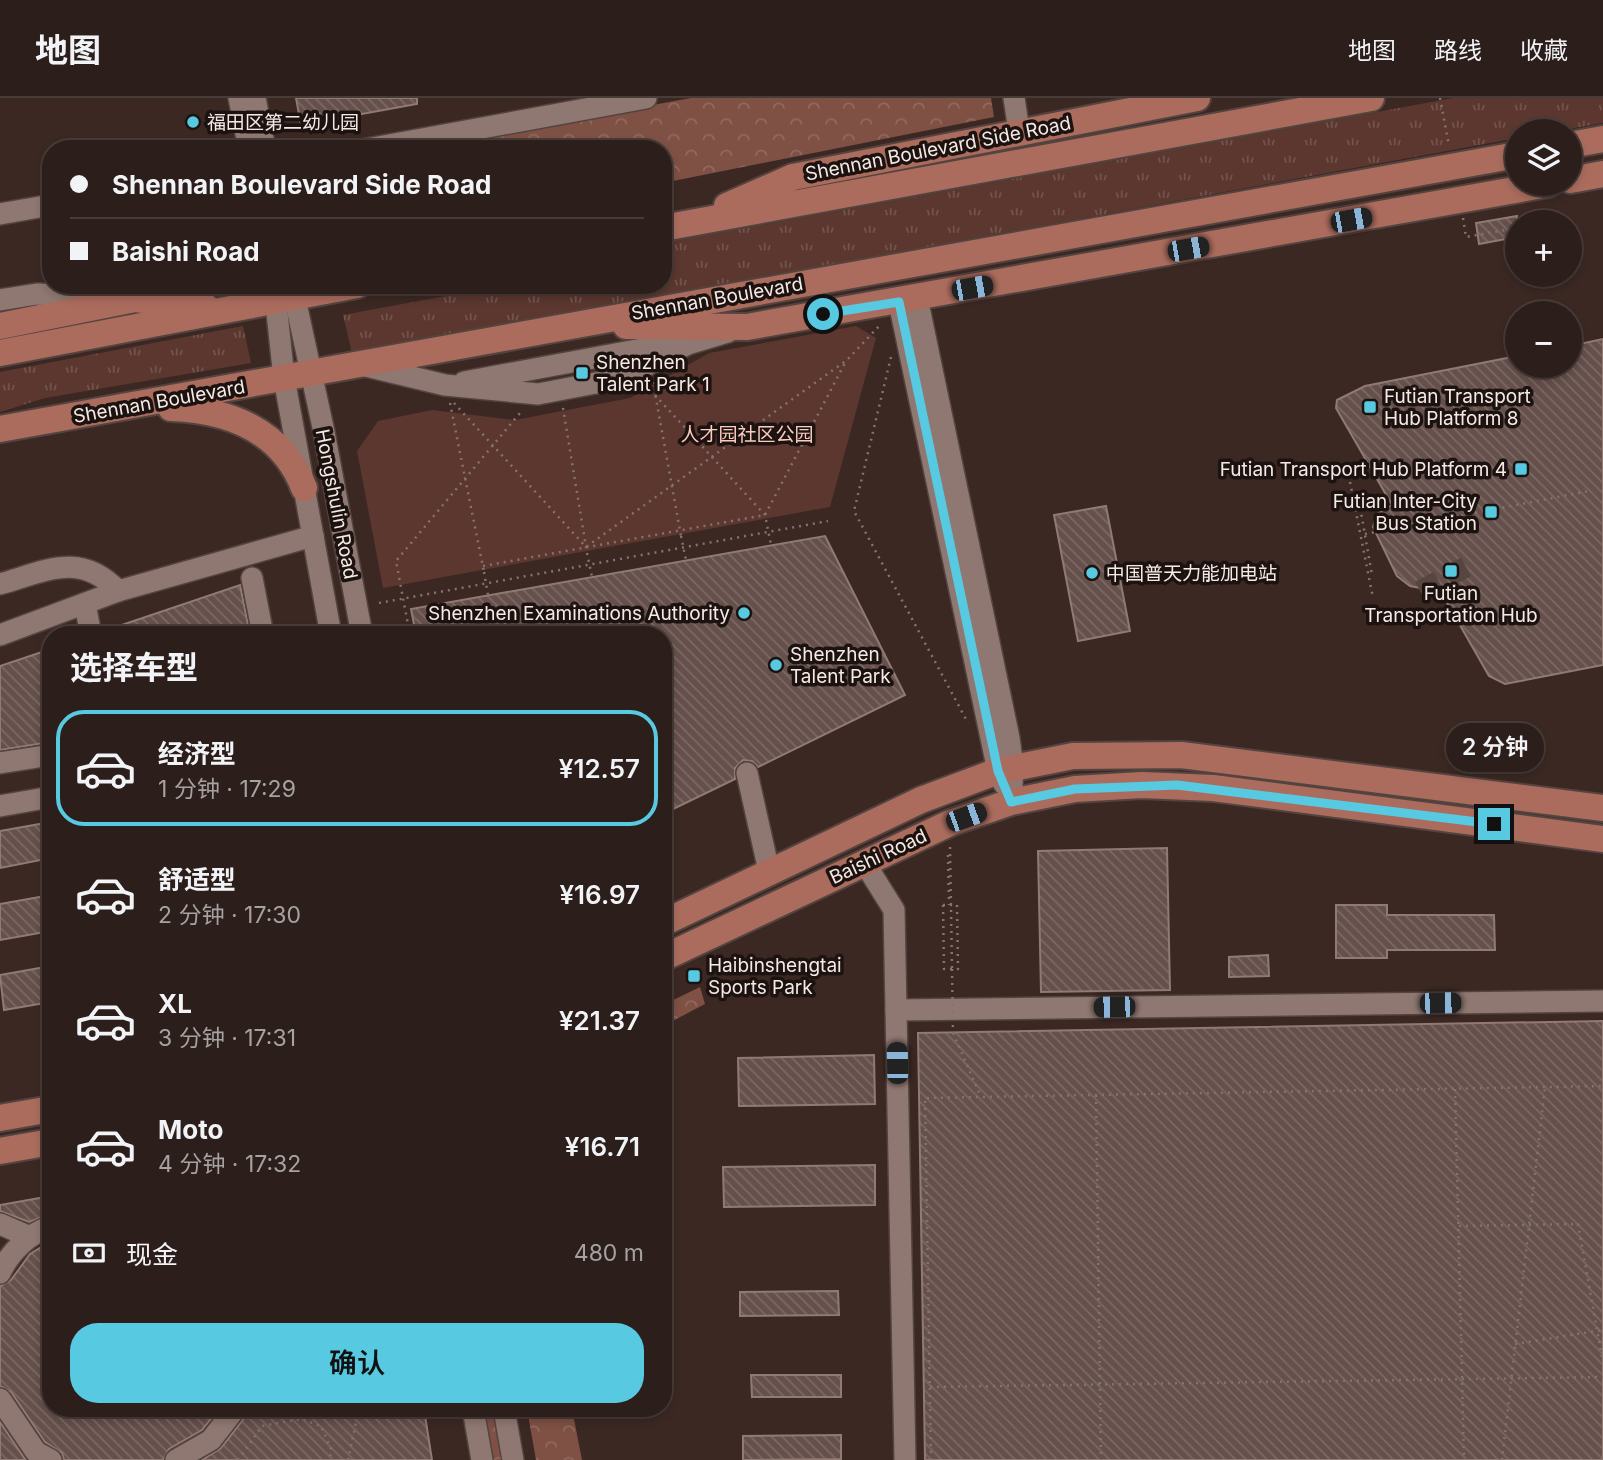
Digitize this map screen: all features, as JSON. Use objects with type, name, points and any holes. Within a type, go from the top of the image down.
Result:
[{"type":"main road","name":"Shennan Boulevard Side Road","points":[[675,226],[793,177],[1198,98]]},
{"type":"main road","points":[[675,226],[1371,98]]},
{"type":"main road","points":[[1582,143],[1603,139]]},
{"type":"main road","points":[[1582,159],[1603,158]]},
{"type":"main road","name":"Shennan Boulevard","points":[[0,429],[1505,159]]},
{"type":"main road","points":[[1582,178],[1603,174]]},
{"type":"main road","points":[[569,325],[747,327],[1505,192]]},
{"type":"main road","points":[[0,353],[233,310],[278,294]]},
{"type":"main road","points":[[0,326],[135,299],[233,310]]},
{"type":"main road","points":[[103,411],[180,408],[239,421],[276,443],[295,467],[304,488]]},
{"type":"main road","name":"Baishi Road","points":[[672,919],[921,800],[1006,769],[1073,756],[1181,755],[1603,808]]},
{"type":"main road","name":"Baishi Road","points":[[672,954],[950,822],[1011,802],[1055,792],[1108,786],[1213,788],[1603,839]]},
{"type":"main road","points":[[0,1118],[42,1111]]},
{"type":"main road","points":[[0,1152],[42,1144]]},
{"type":"street","points":[[239,98],[247,140]]},
{"type":"street","points":[[255,98],[263,140]]},
{"type":"street","points":[[412,140],[600,102],[646,98]]},
{"type":"street","points":[[1014,98],[1019,131]]},
{"type":"street","points":[[1119,112],[1151,98]]},
{"type":"street","points":[[0,214],[42,207]]},
{"type":"street","points":[[0,300],[37,294],[135,299]]},
{"type":"street","name":"Hongshulin Road","points":[[284,294],[284,378],[329,626]]},
{"type":"street","name":"Hongshulin Road","points":[[285,294],[311,373],[360,626]]},
{"type":"street","points":[[908,300],[987,674],[1011,802]]},
{"type":"street","points":[[360,365],[450,397],[562,391],[622,378],[664,355],[747,327]]},
{"type":"street","points":[[0,635],[118,591],[313,536]]},
{"type":"street","points":[[0,584],[68,567],[93,570],[118,591]]},
{"type":"street","points":[[252,578],[261,626]]},
{"type":"street","points":[[85,604],[89,626]]},
{"type":"street","points":[[0,763],[42,756]]},
{"type":"street","points":[[747,773],[769,871]]},
{"type":"street","points":[[0,806],[42,799]]},
{"type":"street","points":[[864,862],[894,910],[905,1460]]},
{"type":"street","points":[[896,1010],[1603,1001]]},
{"type":"street","points":[[0,1224],[30,1237]]},
{"type":"street","points":[[2,1264],[30,1237],[42,1231]]},
{"type":"street","points":[[0,1399],[36,1452],[51,1460]]},
{"type":"street","points":[[176,1460],[211,1440],[229,1417]]},
{"type":"street","points":[[474,1417],[482,1460]]},
{"type":"street","points":[[505,1417],[513,1460]]},
{"type":"path","points":[[1478,235],[1505,230]]},
{"type":"path","points":[[586,548],[847,360],[883,322]]},
{"type":"path","points":[[893,349],[854,511],[971,729]]},
{"type":"path","points":[[765,515],[847,360]]},
{"type":"path","points":[[652,379],[686,560]]},
{"type":"path","points":[[655,395],[765,515],[771,545]]},
{"type":"path","points":[[450,397],[586,548]]},
{"type":"path","points":[[450,397],[488,595]]},
{"type":"path","points":[[562,405],[592,577]]},
{"type":"path","points":[[409,626],[396,561],[520,413]]},
{"type":"path","points":[[1350,482],[1373,598]]},
{"type":"path","points":[[1365,534],[1589,491]]},
{"type":"path","points":[[1359,501],[1372,575]]},
{"type":"path","points":[[482,566],[765,515]]},
{"type":"path","points":[[379,603],[828,521]]},
{"type":"path","points":[[950,846],[953,1032],[981,1097]]},
{"type":"path","points":[[948,855],[949,905]]},
{"type":"path","points":[[943,905],[949,905],[957,905],[958,969],[944,969],[943,905]]},
{"type":"path","points":[[931,1460],[925,1098],[1603,1086]]},
{"type":"path","points":[[1502,1460],[1545,1087]]},
{"type":"path","points":[[1455,1088],[1464,1460]]},
{"type":"path","points":[[1096,1095],[1101,1460]]},
{"type":"path","points":[[1459,1226],[1578,1224],[1603,1363]]},
{"type":"path","points":[[1515,1344],[1603,1330]]},
{"type":"path","points":[[930,1387],[1603,1377]]},
{"type":"path","points":[[348,1460],[357,1417]]},
{"type":"path","points":[[239,1460],[262,1426],[300,1419],[321,1426],[331,1449],[331,1460]]},
{"type":"green space","points":[[691,98],[991,98],[994,117],[672,181],[672,140],[461,140]]},
{"type":"green space","points":[[1453,98],[1603,98],[1603,123],[1582,127],[1582,119],[1505,119],[1505,140],[672,294],[672,242]]},
{"type":"green space","points":[[456,294],[672,294],[352,353],[343,315]]},
{"type":"green space","points":[[243,326],[251,363],[45,398],[0,412],[0,372]]},
{"type":"green space","name":"人才园社区公园","points":[[856,326],[876,338],[830,507],[383,588],[357,451],[378,421],[432,410],[515,420],[630,398],[709,353]]},
{"type":"green space","points":[[700,987],[705,1004],[672,1021],[672,1001]]},
{"type":"green space","points":[[481,1417],[495,1417],[503,1460],[489,1460]]},
{"type":"green space","points":[[528,1417],[574,1417],[582,1460],[536,1460]]},
{"type":"building","points":[[296,98],[417,98],[417,104],[301,125]]},
{"type":"building","points":[[1505,218],[1505,239],[1479,244],[1476,223]]},
{"type":"building","name":"Futian Inter-City Bus Station","points":[[1603,339],[1603,665],[1505,684],[1489,676],[1441,592],[1410,586],[1397,576],[1373,527],[1377,514],[1392,505],[1336,408],[1337,400],[1365,386],[1505,358],[1505,378],[1582,378],[1582,343]]},
{"type":"building","name":"中国普天力能加电站","points":[[1106,506],[1130,631],[1078,641],[1054,515]]},
{"type":"building","name":"Shenzhen Talent Park","points":[[825,536],[905,695],[758,767],[752,761],[743,760],[735,768],[735,779],[672,810],[672,626],[414,626],[411,609]]},
{"type":"building","points":[[240,585],[248,626],[119,626]]},
{"type":"building","points":[[42,652],[42,743],[0,750],[0,666]]},
{"type":"building","points":[[42,824],[42,860],[0,868],[0,831]]},
{"type":"building","points":[[1167,848],[1170,990],[1041,992],[1038,851]]},
{"type":"building","points":[[42,897],[42,933],[0,940],[0,904]]},
{"type":"building","points":[[1336,905],[1387,905],[1387,915],[1494,915],[1495,950],[1387,950],[1387,958],[1336,958]]},
{"type":"building","points":[[1268,955],[1269,976],[1229,977],[1229,957]]},
{"type":"building","points":[[42,968],[42,1004],[4,1010],[0,975]]},
{"type":"building","points":[[1603,1021],[1603,1460],[925,1460],[918,1033]]},
{"type":"building","points":[[874,1055],[875,1104],[739,1106],[738,1058]]},
{"type":"building","points":[[875,1165],[875,1205],[724,1207],[723,1167]]},
{"type":"building","points":[[42,1198],[42,1217],[29,1222],[0,1211],[0,1205]]},
{"type":"building","points":[[42,1247],[42,1417],[213,1417],[202,1430],[169,1449],[163,1460],[64,1460],[62,1453],[45,1442],[11,1392],[0,1386],[0,1286],[11,1280],[30,1254]]},
{"type":"building","points":[[838,1291],[839,1315],[740,1316],[740,1292]]},
{"type":"building","points":[[751,1375],[841,1375],[841,1397],[752,1397]]},
{"type":"building","points":[[245,1417],[425,1417],[432,1460],[202,1460],[221,1448]]},
{"type":"building","points":[[0,1422],[25,1459],[26,1460],[0,1460]]},
{"type":"building","points":[[841,1435],[841,1459],[743,1460],[743,1436]]},
{"type":"tunnel","points":[[1420,591],[1466,567]]},
{"type":"place","name":"福田区第二幼儿园","points":[[193,122]]},
{"type":"place","name":"Shenzhen Talent Park 1","points":[[582,373]]},
{"type":"place","name":"Futian Transport Hub Platform 8","points":[[1370,407]]},
{"type":"place","name":"Futian Transport Hub Platform 4","points":[[1521,469]]},
{"type":"place","name":"Futian Inter-City Bus Station","points":[[1491,512]]},
{"type":"place","name":"Futian Transportation Hub","points":[[1451,571]]},
{"type":"place","name":"中国普天力能加电站","points":[[1092,573]]},
{"type":"place","name":"Shenzhen Examinations Authority","points":[[744,613]]},
{"type":"place","name":"Shenzhen Talent Park","points":[[776,665]]},
{"type":"place","name":"Haibinshengtai Sports Park","points":[[694,976]]},
{"type":"route","points":[[823,314],[899,302],[998,771],[1011,802],[1075,789],[1177,785],[1494,824]]}]
